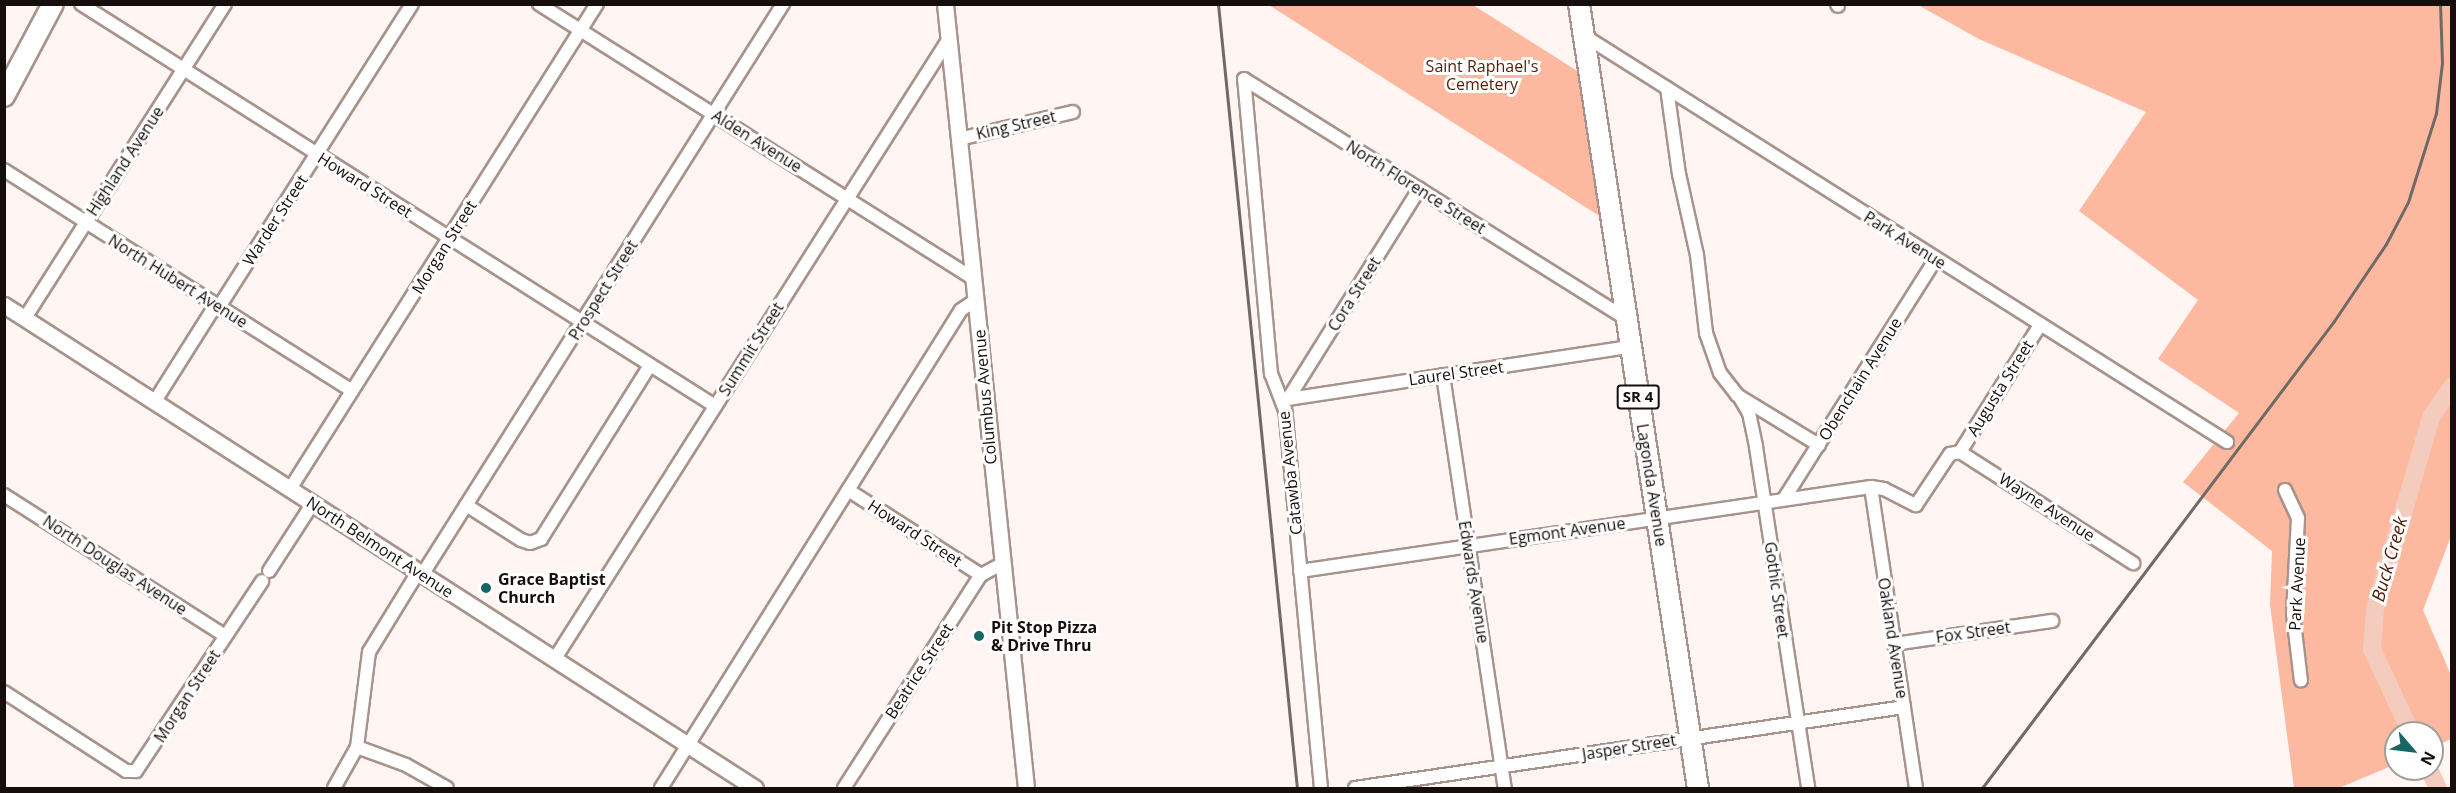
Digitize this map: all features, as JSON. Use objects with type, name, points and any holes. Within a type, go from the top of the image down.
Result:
[{"type":"main road","points":[[4,96],[52,4]]},
{"type":"main road","name":"Lagonda Avenue","points":[[1579,4],[1698,789]]},
{"type":"street","name":"Howard Street","points":[[81,4],[715,406]]},
{"type":"street","name":"Highland Avenue","points":[[25,318],[225,4]]},
{"type":"street","name":"Warder Street","points":[[155,401],[212,311],[219,307],[411,4]]},
{"type":"street","name":"Alden Avenue","points":[[539,4],[974,279]]},
{"type":"street","name":"Morgan Street","points":[[290,489],[597,4]]},
{"type":"street","name":"Prospect Street","points":[[357,747],[369,652],[418,574],[466,505],[783,4]]},
{"type":"street","name":"Columbus Avenue","points":[[945,4],[1026,789]]},
{"type":"street","name":"Park Avenue","points":[[1583,35],[2227,442]]},
{"type":"street","name":"Summit Street","points":[[554,660],[948,40]]},
{"type":"street","name":"North Florence Street","points":[[1248,123],[1244,79],[1626,319]]},
{"type":"street","name":"Gothic Street","points":[[1667,88],[1679,174],[1697,255],[1706,333],[1720,373],[1749,413],[1808,789]]},
{"type":"street","name":"King Street","points":[[959,139],[1072,112]]},
{"type":"street","name":"Catawba Avenue","points":[[1248,123],[1271,374],[1285,399],[1321,789]]},
{"type":"street","name":"North Hubert Avenue","points":[[4,170],[352,391]]},
{"type":"street","name":"Cora Street","points":[[1285,399],[1419,189]]},
{"type":"street","name":"Obenchain Avenue","points":[[1784,499],[1936,259]]},
{"type":"street","points":[[661,789],[961,310],[976,300]]},
{"type":"street","name":"North Belmont Avenue","points":[[4,306],[755,789]]},
{"type":"street","name":"Augusta Street","points":[[1870,487],[1884,489],[1916,505],[1950,454],[1960,452],[2040,325]]},
{"type":"street","name":"Laurel Street","points":[[1285,399],[1630,347]]},
{"type":"street","points":[[466,505],[521,540],[530,543],[542,539],[650,365]]},
{"type":"street","name":"Edwards Avenue","points":[[1443,375],[1504,789]]},
{"type":"street","name":"Gothic Street","points":[[1737,395],[1819,445]]},
{"type":"street","name":"Wayne Avenue","points":[[1960,452],[2133,563]]},
{"type":"street","name":"Egmont Avenue","points":[[1300,571],[1870,487]]},
{"type":"street","name":"Oakland Avenue","points":[[1870,487],[1916,789]]},
{"type":"street","name":"Howard Street","points":[[848,490],[981,575]]},
{"type":"street","name":"Park Avenue","points":[[2284,490],[2298,518],[2293,614],[2301,681]]},
{"type":"street","name":"North Douglas Avenue","points":[[4,495],[225,636]]},
{"type":"street","name":"Morgan Street","points":[[4,692],[126,771],[136,771],[313,503]]},
{"type":"street","name":"Beatrice Street","points":[[844,789],[981,575],[1002,564]]},
{"type":"street","name":"Fox Street","points":[[1894,644],[2052,621]]},
{"type":"street","name":"Jasper Street","points":[[1355,789],[1904,707]]},
{"type":"street","points":[[334,789],[357,747],[406,765],[447,789]]},
{"type":"green space","name":"Saint Raphael's Cemetery","points":[[1269,5],[1473,5],[1590,79],[1612,224]]},
{"type":"green space","points":[[1918,5],[2451,5],[2451,536],[2423,610],[2451,675],[2451,739],[2444,742],[2444,721],[2384,721],[2384,769],[2339,788],[2294,788],[2270,605],[2272,551],[2183,482],[2239,413],[2158,359],[2198,300],[2079,211],[2146,112],[1979,39]]},
{"type":"waterway","name":"Buck Creek","points":[[2405,721],[2372,649],[2375,609],[2431,417],[2452,387]]},
{"type":"waterway","name":"Buck Creek","points":[[2435,781],[2438,788]]},
{"type":"railway","points":[[1218,4],[1297,788]]},
{"type":"railway","points":[[1982,788],[2334,321],[2386,244],[2408,202],[2436,113],[2442,63],[2440,4]]},
{"type":"place","name":"Grace Baptist Church","points":[[486,588]]},
{"type":"place","name":"Pit Stop Pizza & Drive Thru","points":[[979,636]]}]
